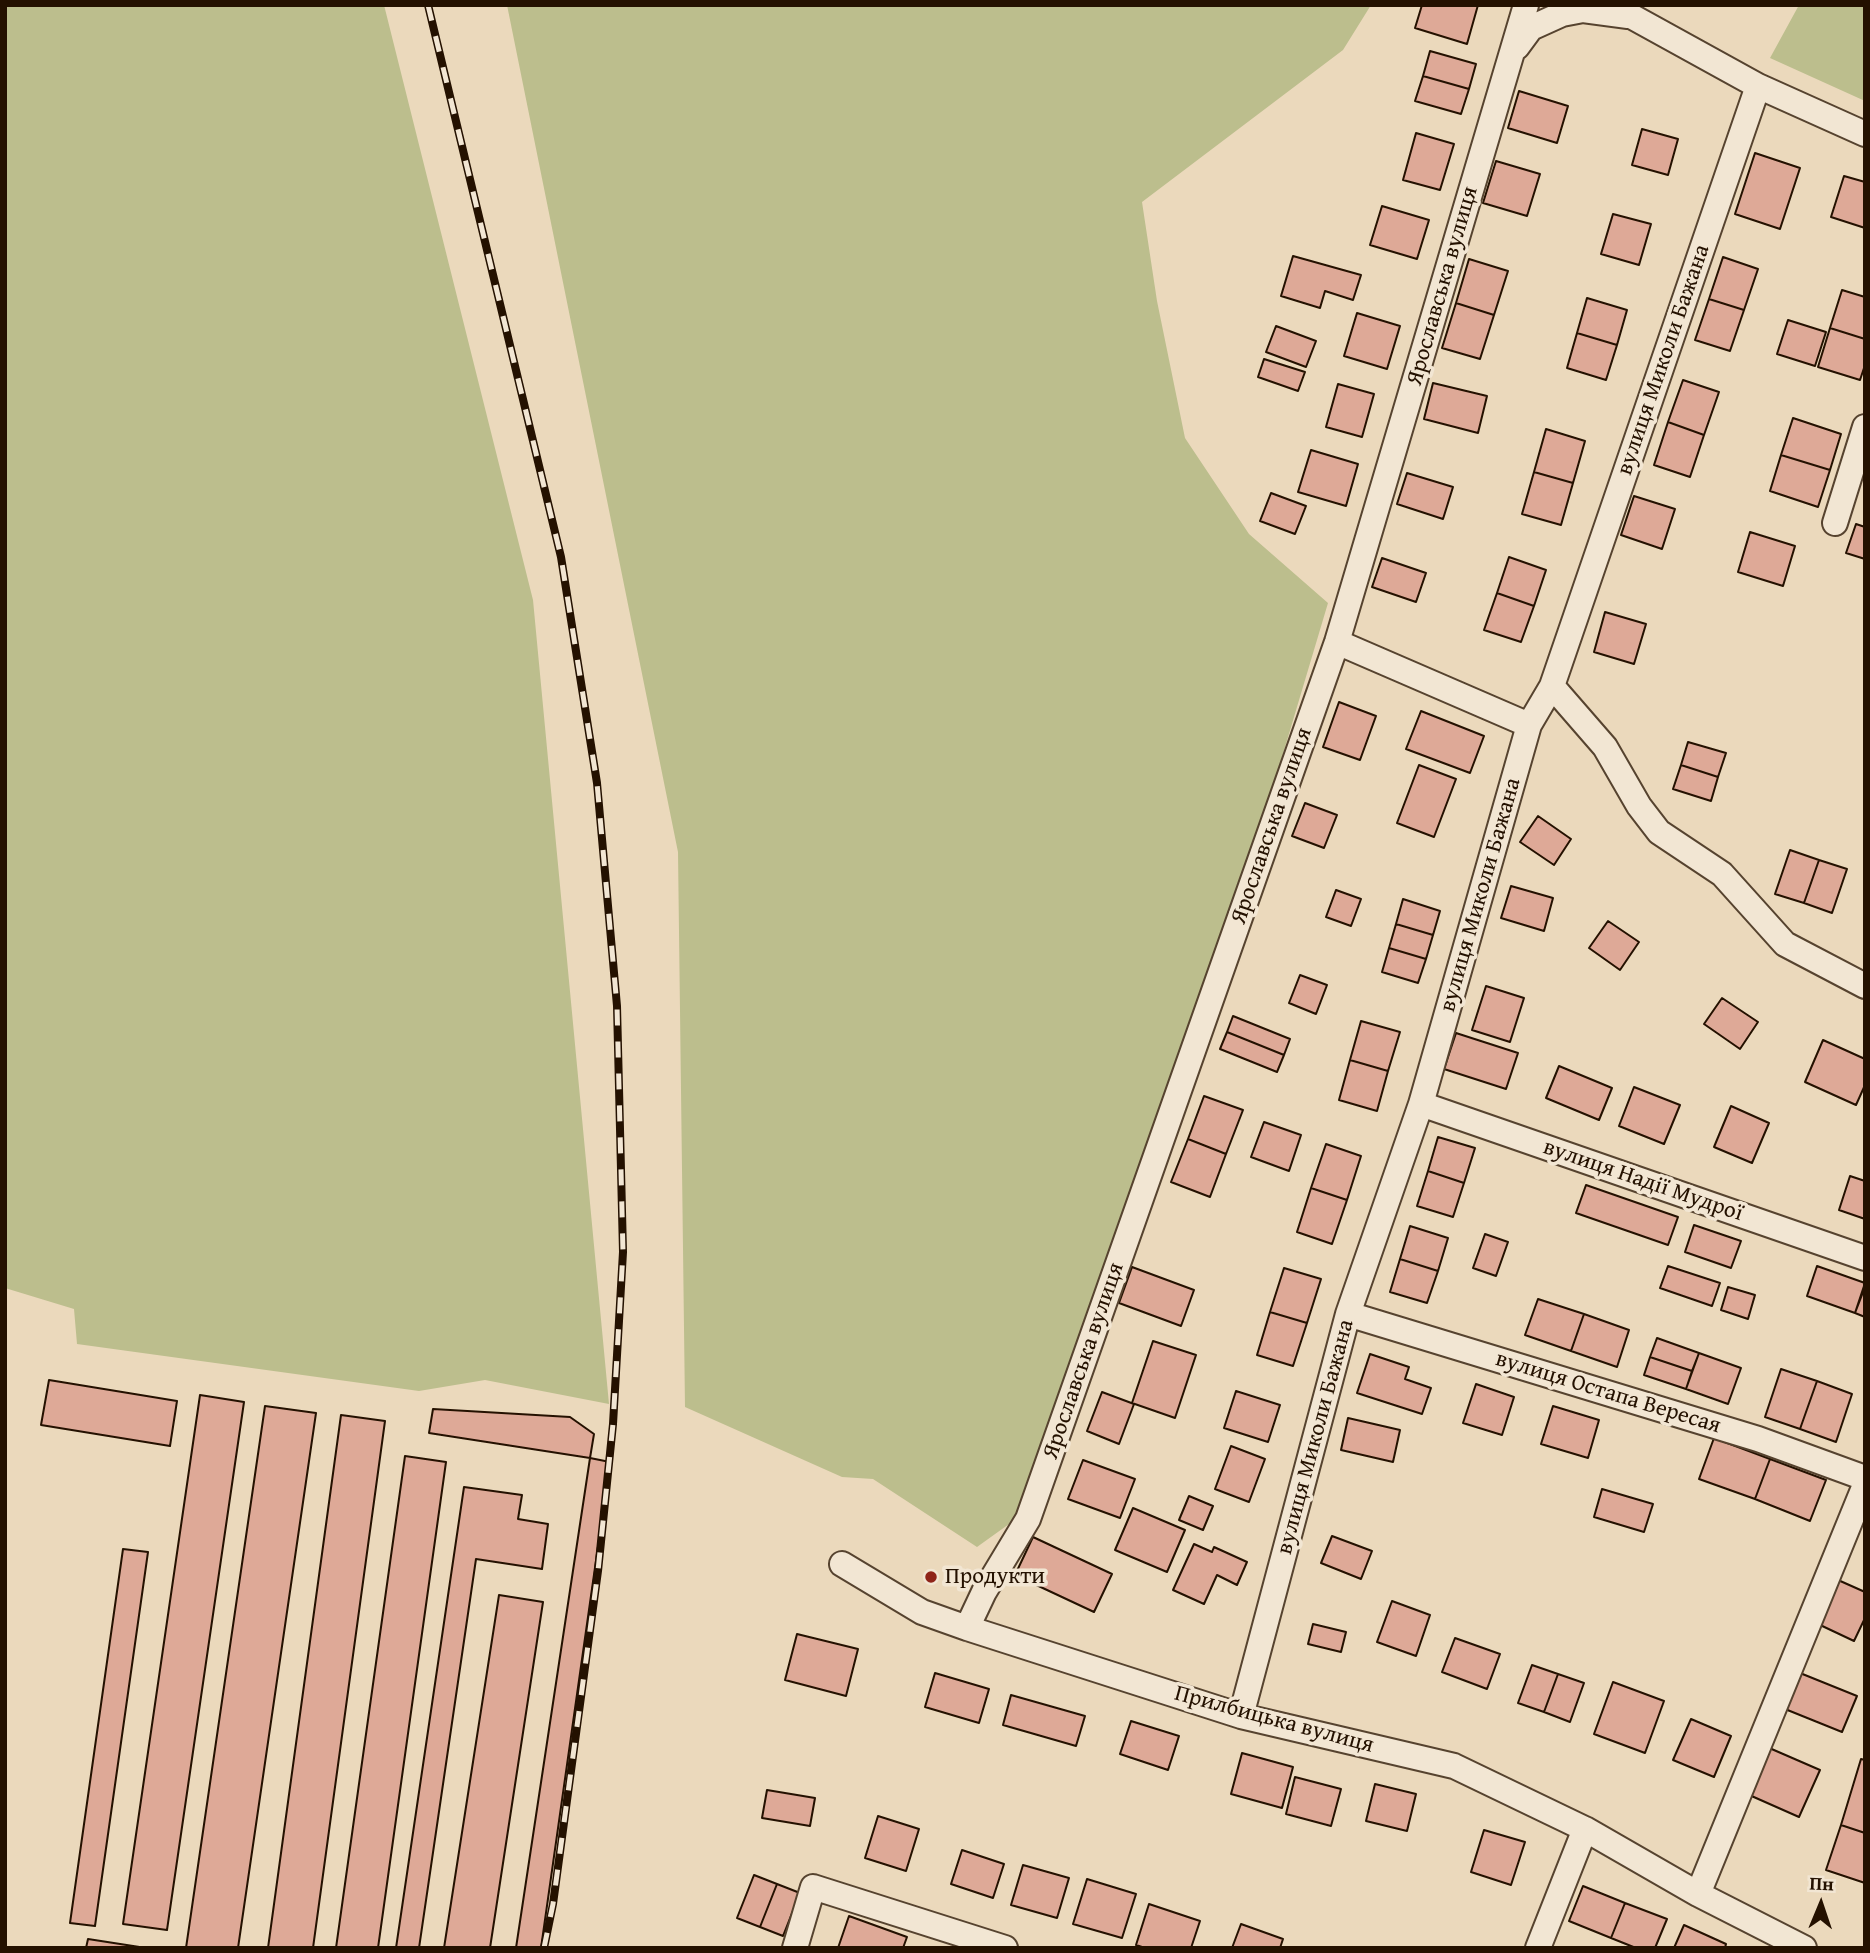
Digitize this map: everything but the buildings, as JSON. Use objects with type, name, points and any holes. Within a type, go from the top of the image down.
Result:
[{"type":"street","name":"Ярославська вулиця","points":[[967,1628],[984,1592],[1028,1519],[1338,642],[1526,5]]},
{"type":"street","points":[[1512,53],[1531,28],[1562,14],[1583,10],[1621,11],[1758,86],[1865,134]]},
{"type":"street","name":"вулиця Миколи Бажана","points":[[1241,1716],[1348,1314],[1422,1104],[1529,725],[1552,687],[1758,86]]},
{"type":"street","points":[[1835,523],[1865,426]]},
{"type":"street","points":[[1338,642],[1529,725]]},
{"type":"street","points":[[1552,687],[1605,747],[1639,806],[1659,832],[1722,874],[1785,944],[1865,986]]},
{"type":"street","name":"вулиця Надії Мудрої","points":[[1422,1104],[1865,1258]]},
{"type":"street","name":"вулиця Остапа Вересая","points":[[1348,1314],[1758,1439],[1865,1478]]},
{"type":"street","points":[[1698,1894],[1865,1485]]},
{"type":"street","name":"Прилбицька вулиця","points":[[842,1564],[922,1612],[967,1628],[1241,1716],[1454,1766],[1585,1829],[1698,1894],[1804,1948]]},
{"type":"street","points":[[1538,1948],[1585,1829]]},
{"type":"street","points":[[795,1948],[813,1887],[1005,1948]]},
{"type":"green space","points":[[5,5],[384,5],[533,600],[609,1404],[485,1380],[419,1391],[77,1344],[74,1309],[5,1288]]},
{"type":"green space","points":[[507,5],[1371,5],[1343,50],[1142,202],[1157,301],[1185,438],[1249,534],[1328,603],[1237,908],[1023,1514],[977,1547],[873,1479],[842,1477],[685,1407],[678,852]]},
{"type":"green space","points":[[1799,5],[1865,5],[1865,101],[1770,58]]},
{"type":"railway","points":[[428,5],[561,557],[597,783],[617,1006],[623,1252],[613,1424],[598,1571],[553,1904],[544,1948]]},
{"type":"place","name":"Продукти","points":[[931,1577]]}]
